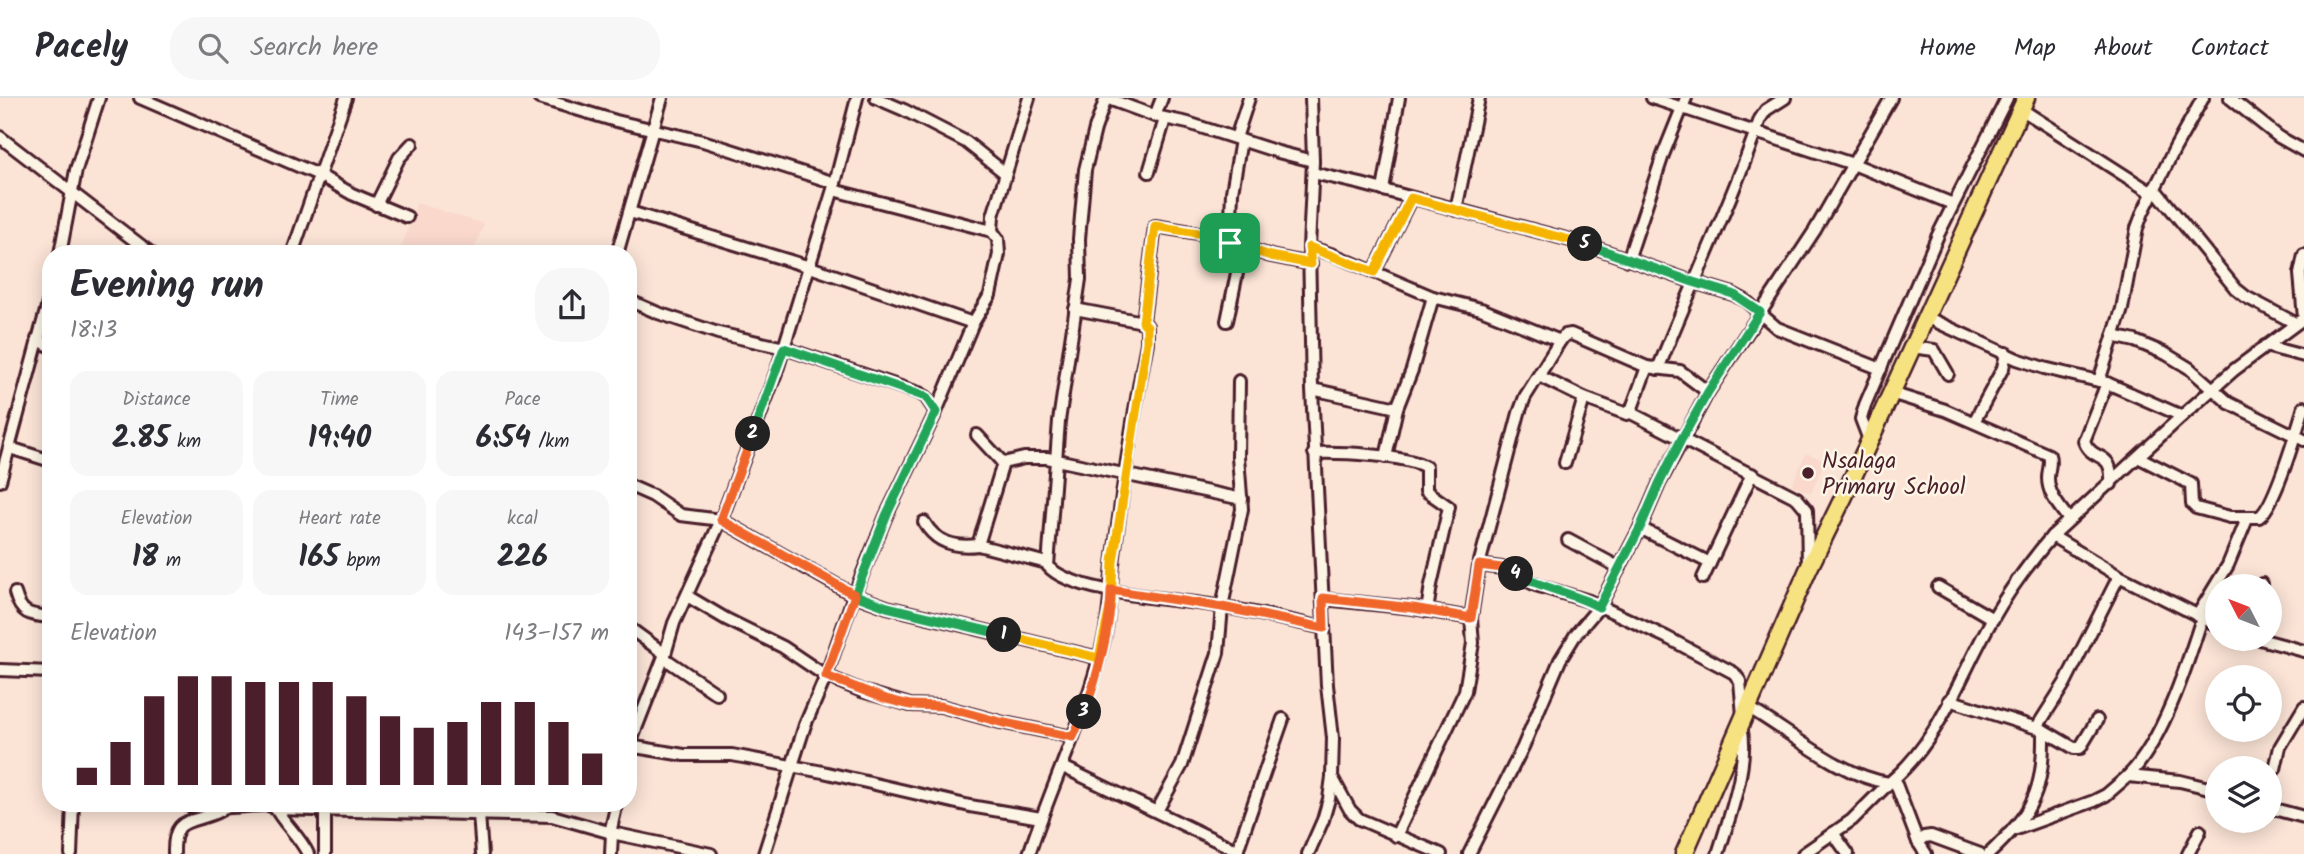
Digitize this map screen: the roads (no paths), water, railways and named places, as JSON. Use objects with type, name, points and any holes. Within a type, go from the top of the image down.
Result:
[{"type":"highway","points":[[1684,854],[1808,570],[2023,103]]},
{"type":"street","points":[[62,245],[76,170],[99,98]]},
{"type":"street","points":[[140,98],[319,175],[352,194],[407,217]]},
{"type":"street","points":[[295,245],[346,98]]},
{"type":"street","points":[[539,98],[616,121],[721,146],[834,187],[992,231],[998,239],[999,254],[990,295],[973,323],[936,412],[886,516],[790,767],[764,854]]},
{"type":"street","points":[[620,245],[662,98]]},
{"type":"street","points":[[637,726],[674,623],[721,520],[784,348],[834,187],[857,98]]},
{"type":"street","points":[[876,98],[966,142],[1005,173]]},
{"type":"street","points":[[992,231],[993,216],[1028,98]]},
{"type":"street","points":[[1313,161],[1160,117],[1106,98],[1085,170],[1079,239],[1080,279],[1059,421],[1058,462],[1047,563],[1049,569],[1067,580],[1324,628]]},
{"type":"street","points":[[1149,172],[1162,98]]},
{"type":"street","points":[[1227,321],[1237,273],[1237,255],[1230,243],[1238,139],[1249,98]]},
{"type":"street","points":[[1308,854],[1323,820],[1332,777],[1333,725],[1327,685],[1311,390],[1311,98]]},
{"type":"street","points":[[1383,190],[1399,98]]},
{"type":"street","points":[[1457,210],[1479,98]]},
{"type":"street","points":[[1652,98],[1683,103],[1756,132],[1853,164],[1953,204]]},
{"type":"street","points":[[1629,412],[1693,282],[1766,110],[1784,98]]},
{"type":"street","points":[[1469,854],[1523,747],[1560,660],[1576,634],[1599,607],[1681,440],[1708,392],[1815,230],[1891,98]]},
{"type":"street","points":[[1870,440],[1861,419],[1881,369],[1926,260],[2007,98]]},
{"type":"street","points":[[2111,484],[2111,466],[2108,461],[2088,449],[2084,442],[2103,382],[2124,298],[2137,228],[2153,191],[2203,98]]},
{"type":"street","points":[[2230,98],[2279,137],[2304,151]]},
{"type":"street","points":[[1629,260],[1683,103]]},
{"type":"street","points":[[2023,103],[2153,191],[2236,289],[2246,297],[2301,320]]},
{"type":"street","points":[[0,137],[140,245]]},
{"type":"street","points":[[376,205],[399,158],[412,144]]},
{"type":"street","points":[[1313,173],[1585,244],[1733,294],[1760,312],[1777,328],[1881,369]]},
{"type":"street","points":[[1374,272],[1411,198]]},
{"type":"street","points":[[630,212],[810,267],[973,323]]},
{"type":"street","points":[[1143,322],[1155,226],[1198,233],[1271,256],[1311,264]]},
{"type":"street","points":[[1309,247],[1433,297],[1481,309],[1560,341]]},
{"type":"street","points":[[2301,320],[2300,274],[2304,256]]},
{"type":"street","points":[[1386,457],[1397,408],[1412,370],[1433,297]]},
{"type":"street","points":[[637,304],[718,333],[784,348],[919,393],[926,397],[936,412]]},
{"type":"street","points":[[1029,854],[1087,704],[1099,658],[1111,603],[1126,474],[1147,342],[1147,326],[1143,322],[1075,309]]},
{"type":"street","points":[[1926,317],[2029,364],[2103,382],[2182,415]]},
{"type":"street","points":[[1802,854],[1861,812],[1908,766],[1927,741],[1993,619],[2033,559],[2052,536],[2111,484],[2182,415],[2265,346],[2301,320]]},
{"type":"street","points":[[0,481],[42,322]]},
{"type":"street","points":[[1396,836],[1465,691],[1473,643],[1471,618],[1479,565],[1519,413],[1525,397],[1560,341],[1571,334],[1653,368],[1680,371],[1708,392]]},
{"type":"street","points":[[2113,336],[2166,354],[2189,368],[2240,410],[2300,438]]},
{"type":"street","points":[[37,339],[42,342]]},
{"type":"street","points":[[2265,346],[2304,356]]},
{"type":"street","points":[[1911,347],[1934,350],[1948,374]]},
{"type":"street","points":[[1974,422],[2003,368],[2006,353]]},
{"type":"street","points":[[1539,376],[1584,398],[1625,413],[1629,412],[1797,498],[1804,504],[1808,521],[1808,570]]},
{"type":"street","points":[[1157,811],[1182,765],[1215,666],[1222,607],[1239,534],[1242,499],[1238,457],[1239,381]]},
{"type":"street","points":[[1311,390],[1397,408]]},
{"type":"street","points":[[1891,393],[1930,404],[2049,455],[2049,484],[2052,495],[2069,520]]},
{"type":"street","points":[[1564,463],[1584,398]]},
{"type":"street","points":[[2138,457],[2191,484],[2192,504],[2196,508],[2230,517],[2259,517],[2268,508],[2300,438],[2304,407]]},
{"type":"street","points":[[0,431],[12,433]]},
{"type":"street","points":[[977,435],[1003,463]]},
{"type":"street","points":[[10,448],[42,458]]},
{"type":"street","points":[[1314,453],[1386,457],[1425,466],[1426,491],[1448,504],[1427,611]]},
{"type":"street","points":[[1003,463],[1024,458],[1047,458],[1242,499]]},
{"type":"street","points":[[978,545],[1003,463]]},
{"type":"street","points":[[1703,578],[1752,474]]},
{"type":"street","points":[[637,489],[681,515],[721,520],[855,595],[916,615],[1099,658]]},
{"type":"street","points":[[2015,829],[2106,795],[2129,776],[2144,758],[2182,676],[2199,617],[2228,565],[2247,519]]},
{"type":"street","points":[[924,522],[931,533],[944,542],[957,546],[978,545],[1047,563]]},
{"type":"street","points":[[1640,528],[1710,564]]},
{"type":"street","points":[[2052,536],[2119,576],[2205,620]]},
{"type":"street","points":[[1567,540],[1620,568]]},
{"type":"street","points":[[1479,565],[1510,571],[1536,585],[1588,601],[1666,637],[1738,676],[1742,691],[1744,745],[1718,854]]},
{"type":"street","points":[[1989,854],[2026,815],[2041,778],[2040,729],[2119,576]]},
{"type":"street","points":[[1938,587],[1993,619]]},
{"type":"street","points":[[15,593],[19,606],[26,612],[42,615]]},
{"type":"street","points":[[687,596],[783,647],[826,676],[862,691],[898,702],[941,706],[991,720],[1073,737]]},
{"type":"street","points":[[1323,598],[1471,618]]},
{"type":"street","points":[[637,634],[717,694]]},
{"type":"street","points":[[2282,645],[2304,651]]},
{"type":"street","points":[[0,670],[42,672]]},
{"type":"street","points":[[1949,700],[2040,729],[2074,748],[2080,748],[2097,720]]},
{"type":"street","points":[[2278,756],[2280,747],[2304,706]]},
{"type":"street","points":[[1744,718],[1849,769],[1875,780],[1892,781]]},
{"type":"street","points":[[1063,767],[1237,852],[1283,719]]},
{"type":"street","points":[[637,748],[684,755],[732,755],[823,772],[971,806],[1041,818]]},
{"type":"street","points":[[2129,776],[2180,781],[2205,787]]},
{"type":"street","points":[[1332,777],[1353,815],[1441,854]]},
{"type":"street","points":[[1892,781],[1918,842],[1926,854]]},
{"type":"street","points":[[2282,811],[2304,817]]},
{"type":"street","points":[[71,854],[73,812]]},
{"type":"street","points":[[174,854],[174,836],[181,826],[218,812]]},
{"type":"street","points":[[275,812],[303,844],[307,854]]},
{"type":"street","points":[[325,854],[326,812]]},
{"type":"street","points":[[463,812],[494,812]]},
{"type":"street","points":[[533,812],[564,818],[673,850],[710,854]]},
{"type":"street","points":[[611,854],[615,812]]},
{"type":"street","points":[[479,814],[482,854]]},
{"type":"street","points":[[2188,854],[2200,831]]},
{"type":"street","points":[[1833,832],[1848,854]]},
{"type":"street","points":[[1918,842],[1931,836],[1980,854]]},
{"type":"place","name":"Nsalaga Primary School","points":[[1808,473]]}]
